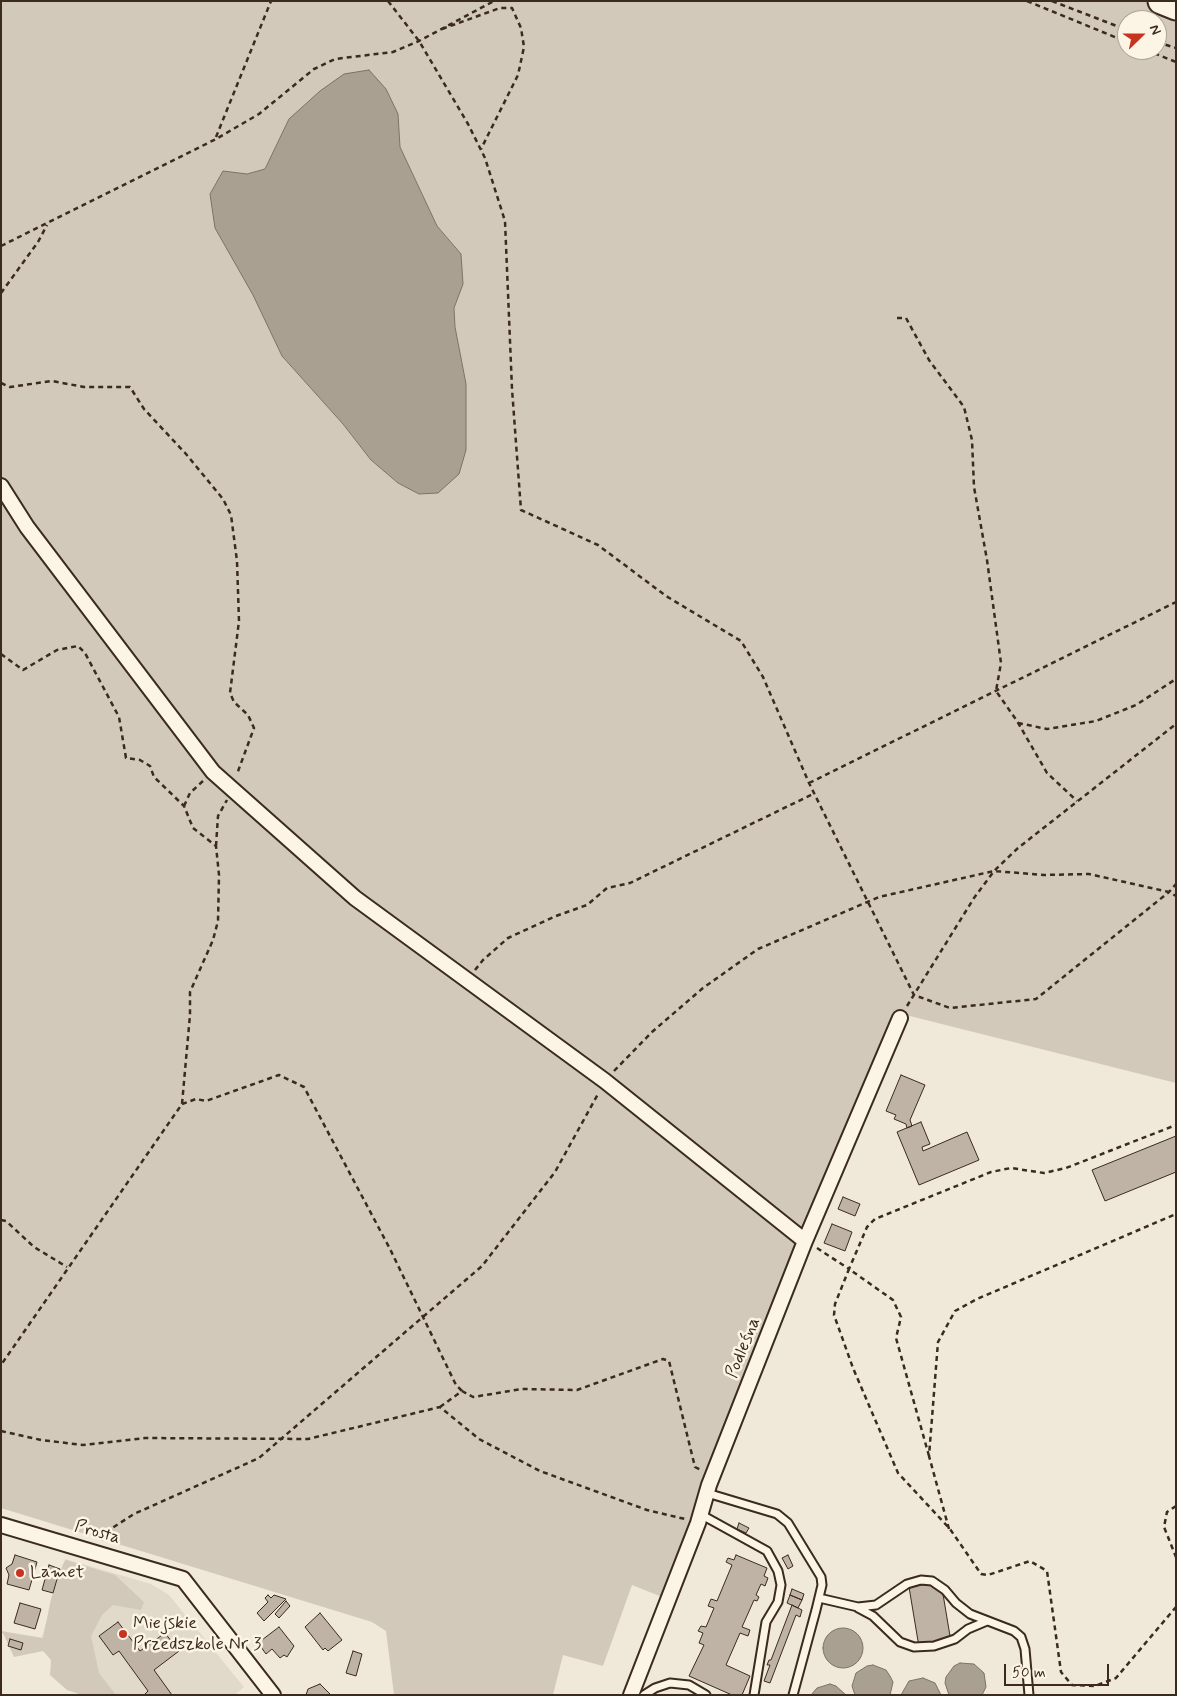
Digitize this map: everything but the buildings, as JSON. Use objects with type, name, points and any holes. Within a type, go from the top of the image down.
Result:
[{"type":"highway","points":[[1162,1],[1176,7]]},
{"type":"street","points":[[1,486],[27,527],[213,772],[232,790],[355,898],[606,1080],[805,1241]]},
{"type":"street","name":"Podleśna","points":[[631,1695],[699,1519],[712,1477],[805,1241],[900,1018]]},
{"type":"street","name":"Prosta","points":[[1,1525],[182,1579],[272,1695]]},
{"type":"lane","points":[[707,1493],[777,1514],[788,1523],[821,1577],[819,1598],[793,1695]]},
{"type":"lane","points":[[699,1519],[767,1550],[778,1571],[780,1585],[778,1602],[766,1622],[754,1695]]},
{"type":"lane","points":[[858,1608],[876,1605],[907,1584],[921,1580],[932,1581],[945,1590],[956,1603],[970,1614],[1014,1630],[1021,1636],[1025,1649],[1029,1695]]},
{"type":"lane","points":[[819,1598],[858,1608],[873,1616],[900,1642],[914,1647],[934,1646],[955,1639],[968,1629],[987,1620]]},
{"type":"lane","points":[[644,1695],[655,1688],[670,1683],[689,1685],[706,1695]]},
{"type":"path","points":[[216,138],[271,1]]},
{"type":"path","points":[[388,1],[419,41],[450,91],[480,149],[504,221],[512,390],[521,510],[598,545],[666,596],[741,641],[763,677],[810,783],[914,995],[950,1008],[1036,999],[1169,892],[1176,884]]},
{"type":"path","points":[[1,246],[216,138],[259,114],[314,69],[335,59],[393,52],[419,41],[494,1]]},
{"type":"path","points":[[1027,1],[1117,38]]},
{"type":"path","points":[[1052,1],[1117,26]]},
{"type":"path","points":[[436,32],[500,8],[512,8],[521,28],[524,47],[518,75],[480,149]]},
{"type":"path","points":[[1,292],[38,242],[47,224]]},
{"type":"path","points":[[897,318],[906,318],[928,360],[964,407],[972,440],[974,488],[987,560],[1001,662],[996,691],[1048,773],[1077,801]]},
{"type":"path","points":[[1,383],[10,387],[52,381],[84,387],[130,386],[144,409],[186,454],[223,499],[231,515],[237,561],[239,621],[230,693],[234,702],[248,716],[254,728],[232,790],[218,816],[216,846],[219,875],[218,921],[213,940],[190,992],[190,1014],[182,1104],[1,1365]]},
{"type":"path","points":[[810,783],[1176,602]]},
{"type":"path","points":[[1,654],[23,670],[57,650],[78,646],[85,653],[119,717],[126,758],[140,760],[150,766],[154,777],[184,806],[193,828],[216,846]]},
{"type":"path","points":[[1018,723],[1047,729],[1096,721],[1136,705],[1176,679]]},
{"type":"path","points":[[900,1018],[974,898],[994,871],[1018,848],[1176,724]]},
{"type":"path","points":[[184,806],[190,793],[213,772]]},
{"type":"path","points":[[467,981],[483,960],[508,938],[556,916],[587,905],[607,888],[630,882],[815,793]]},
{"type":"path","points":[[92,1551],[109,1530],[134,1514],[259,1458],[482,1266],[555,1172],[606,1080],[652,1032],[689,1000],[758,948],[879,898],[994,871],[1044,875],[1088,874],[1169,892],[1176,896]]},
{"type":"path","points":[[182,1104],[196,1099],[206,1101],[279,1075],[304,1087],[390,1249],[456,1385],[462,1391],[474,1397],[522,1389],[577,1390],[663,1359],[669,1360],[696,1467],[712,1477]]},
{"type":"path","points":[[1176,1125],[1066,1168],[1044,1173],[1011,1168],[991,1172],[875,1219],[867,1227],[849,1269],[835,1304],[834,1316],[853,1368],[898,1473],[950,1529],[981,1574],[988,1575],[1030,1561],[1047,1571],[1062,1672],[1072,1685],[1095,1686],[1116,1678],[1176,1607]]},
{"type":"path","points":[[930,1456],[938,1342],[955,1311],[977,1299],[1176,1214]]},
{"type":"path","points":[[1,1220],[6,1221],[34,1247],[67,1268]]},
{"type":"path","points":[[805,1241],[893,1300],[901,1317],[896,1338],[950,1529]]},
{"type":"path","points":[[1,1431],[83,1445],[145,1438],[308,1439],[440,1407],[462,1391]]},
{"type":"path","points":[[440,1407],[478,1440],[540,1471],[647,1510],[699,1519]]},
{"type":"path","points":[[1176,1506],[1168,1512],[1164,1527],[1176,1556]]},
{"type":"shaded area","points":[[1,1],[1176,1],[1176,1083],[898,1013],[786,1274],[662,1597],[632,1585],[603,1666],[563,1655],[553,1695],[394,1695],[386,1631],[372,1622],[1,1508]],"holes":[[[398,114],[400,147],[437,226],[461,254],[463,284],[454,308],[455,327],[466,384],[438,493],[419,494],[398,483],[371,460],[343,424],[282,356],[210,194],[223,171],[247,174],[265,169],[289,119]]]},
{"type":"shaded area","points":[[369,70],[386,89],[398,114],[400,147],[437,226],[461,254],[463,284],[454,308],[455,327],[466,384],[466,450],[459,474],[438,493],[419,494],[398,483],[371,460],[343,424],[282,356],[253,295],[215,228],[210,194],[223,171],[247,174],[265,169],[289,119],[320,91],[344,74]]},
{"type":"shaded area","name":"Miejskie Przedszkole Nr 3","points":[[65,1559],[151,1584],[169,1595],[244,1687],[235,1695],[80,1695],[40,1643]]},
{"type":"shaded area","points":[[66,1560],[115,1575],[144,1602],[141,1610],[113,1605],[102,1615],[91,1636],[99,1673],[116,1695],[82,1695],[67,1690],[50,1675],[51,1660],[43,1651],[14,1657],[3,1633],[1,1633],[1,1631],[43,1638],[51,1599]]},
{"type":"shaded area","points":[[847,1628],[854,1631],[860,1637],[863,1648],[862,1656],[854,1665],[847,1668],[839,1668],[832,1665],[824,1656],[823,1644],[826,1637],[835,1629]]},
{"type":"shaded area","points":[[960,1663],[974,1664],[984,1673],[986,1687],[982,1695],[949,1695],[945,1683],[946,1677],[954,1666]]},
{"type":"shaded area","points":[[873,1665],[886,1670],[890,1676],[893,1682],[890,1695],[855,1695],[852,1686],[856,1673],[867,1666]]},
{"type":"shaded area","points":[[923,1678],[935,1683],[941,1695],[901,1695],[909,1681]]},
{"type":"shaded area","points":[[830,1684],[836,1686],[846,1695],[811,1695],[817,1688]]},
{"type":"place","name":"Lamet","points":[[20,1573]]},
{"type":"place","name":"Miejskie Przedszkole Nr 3","points":[[123,1634]]}]
